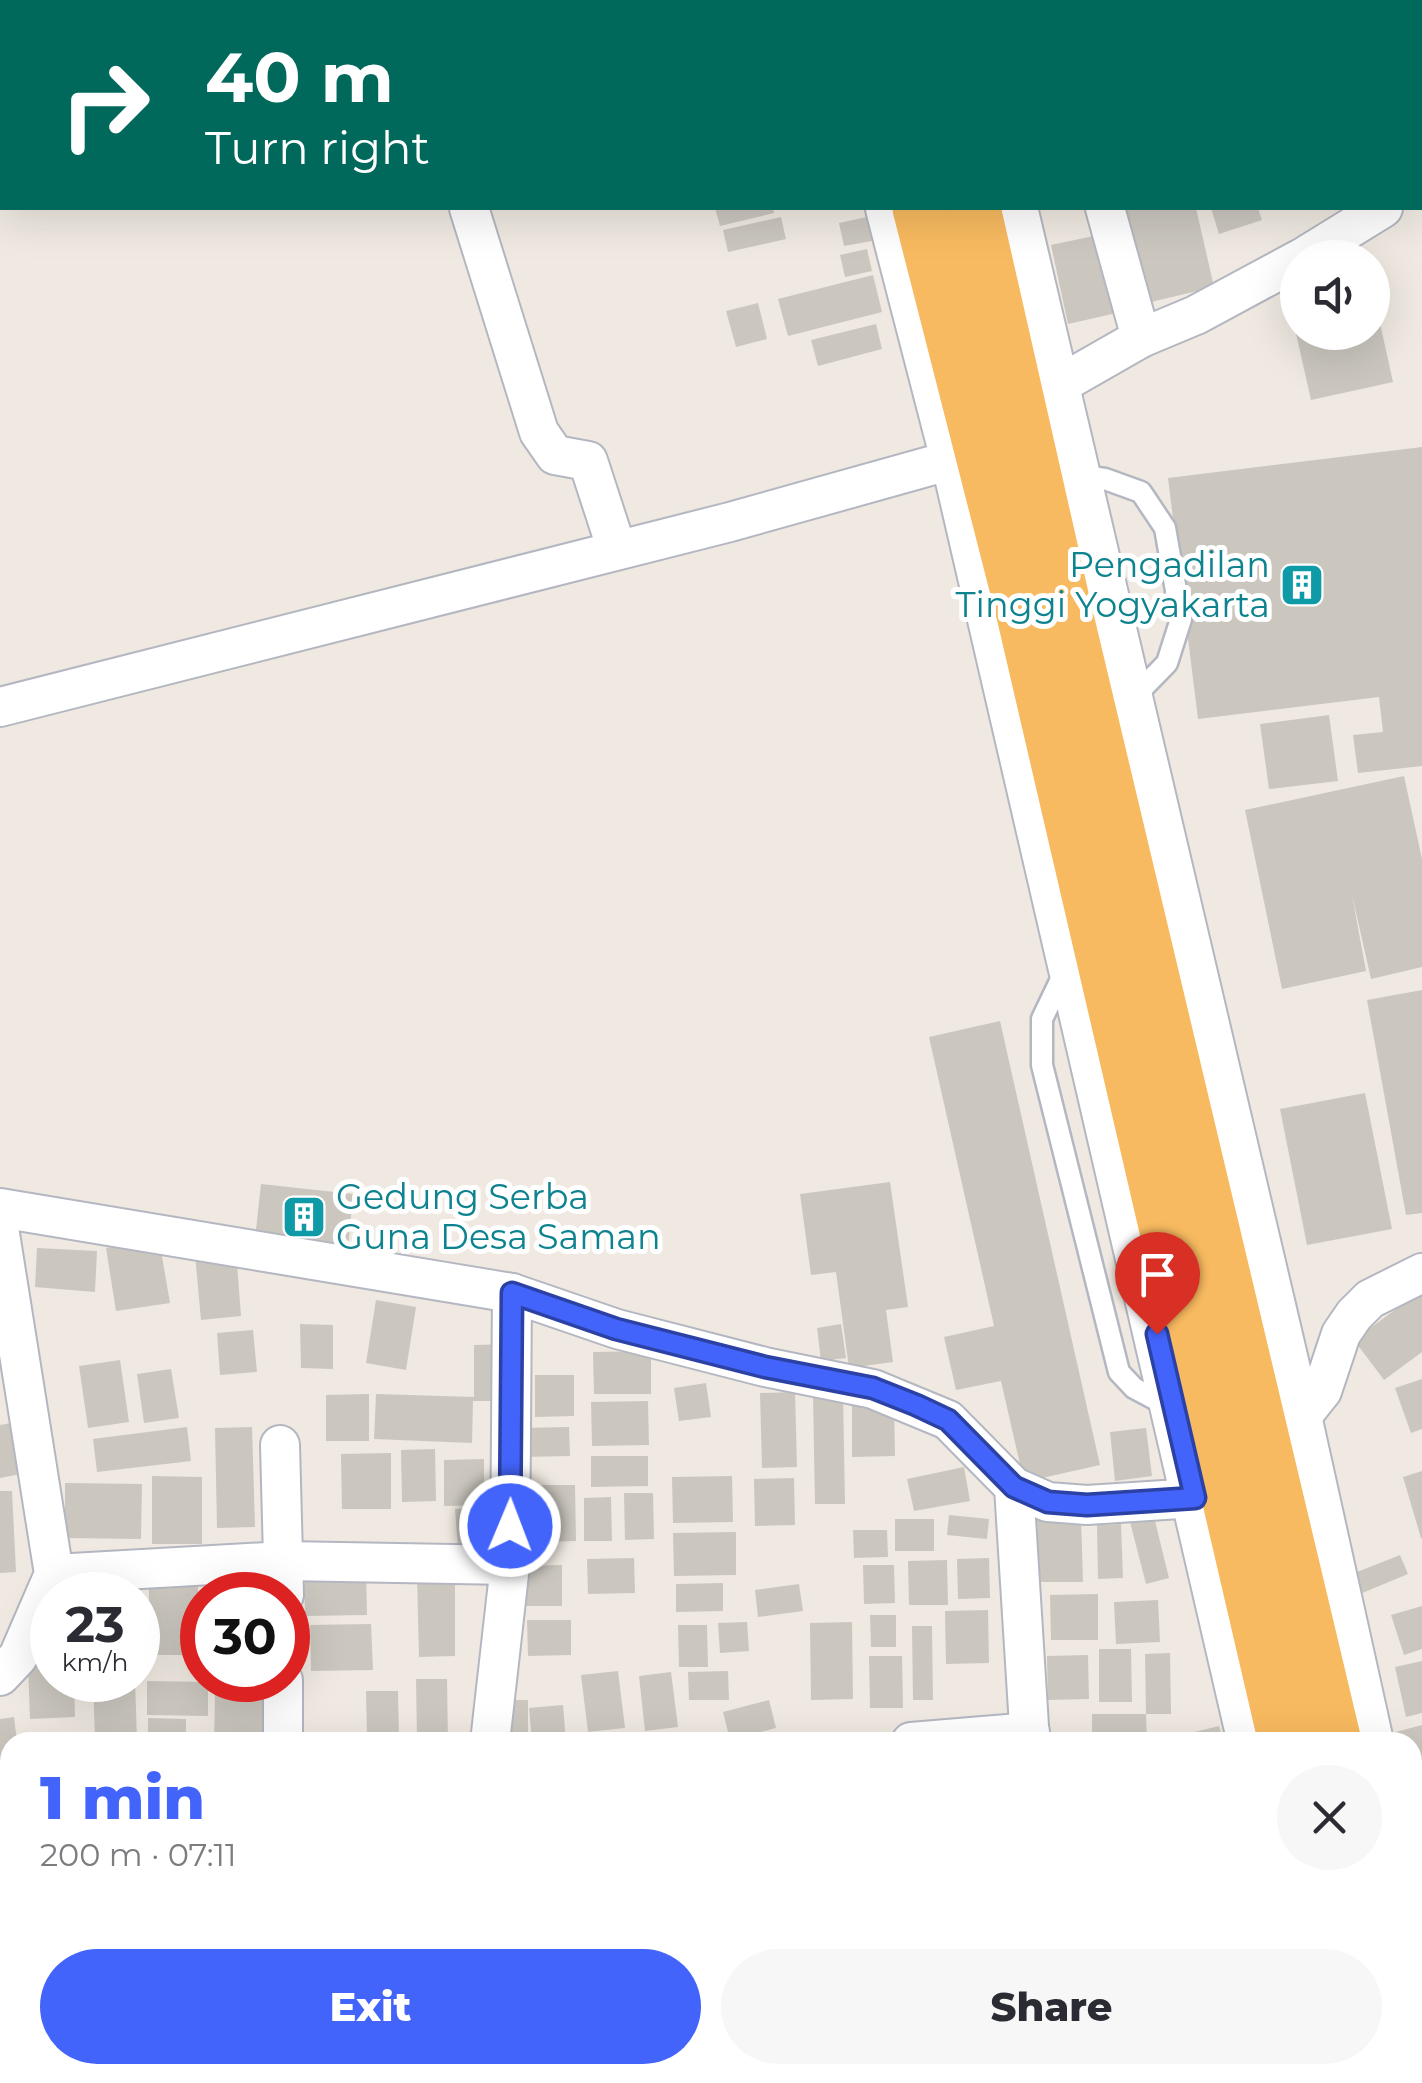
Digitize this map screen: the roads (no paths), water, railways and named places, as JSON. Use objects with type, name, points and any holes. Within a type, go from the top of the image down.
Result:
[{"type":"highway","points":[[921,210],[1046,612],[1331,1732]]},
{"type":"highway","points":[[973,210],[1046,612],[1284,1732]]},
{"type":"street","points":[[470,210],[538,432],[555,455],[588,461],[616,550]]},
{"type":"street","points":[[891,210],[955,459],[1046,612],[1129,703],[1298,1421],[1366,1732]]},
{"type":"street","points":[[1014,210],[1074,474],[1046,612],[1070,960],[1250,1732]]},
{"type":"street","points":[[1106,210],[1141,338]]},
{"type":"street","points":[[1331,240],[1380,210]]},
{"type":"street","points":[[1057,386],[1141,338],[1196,315],[1280,270]]},
{"type":"street","points":[[0,707],[955,459]]},
{"type":"street","points":[[0,1208],[512,1293],[616,1329],[765,1367],[873,1388],[948,1420],[1014,1487],[1048,1502],[1087,1505],[1195,1498]]},
{"type":"street","points":[[0,1234],[54,1572]]},
{"type":"street","points":[[1298,1421],[1322,1391],[1341,1334],[1354,1315],[1370,1299],[1422,1273]]},
{"type":"street","points":[[491,1732],[510,1565],[512,1293]]},
{"type":"street","points":[[280,1445],[284,1572]]},
{"type":"street","points":[[1014,1487],[1030,1732]]},
{"type":"street","points":[[310,1577],[510,1565]]},
{"type":"street","points":[[0,1676],[18,1657],[30,1629]]},
{"type":"street","points":[[283,1702],[283,1732]]},
{"type":"lane","points":[[1074,474],[1105,479],[1141,492],[1165,528],[1181,619],[1166,663],[1129,703]]},
{"type":"place","name":"Pengadilan Tinggi Yogyakarta","points":[[1302,585]]},
{"type":"place","name":"Gedung Serba Guna Desa Saman","points":[[304,1217]]}]
